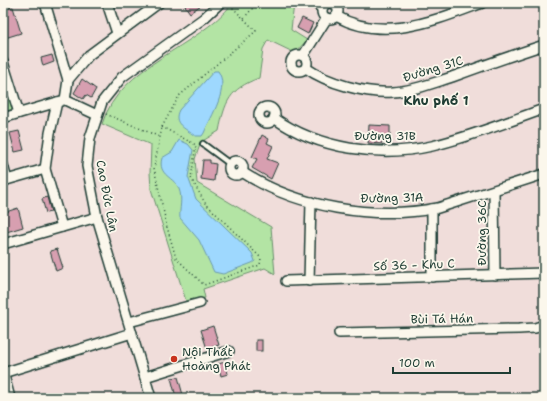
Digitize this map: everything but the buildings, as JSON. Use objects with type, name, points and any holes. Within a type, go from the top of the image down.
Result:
[{"type":"street","points":[[45,3],[68,80]]},
{"type":"street","points":[[107,3],[117,33]]},
{"type":"street","points":[[62,227],[45,169],[61,101],[68,80],[89,55],[159,3]]},
{"type":"street","name":"Cao Đức Lân","points":[[151,398],[97,217],[87,166],[90,138],[97,112],[106,96],[122,77],[204,18],[220,3]]},
{"type":"street","points":[[303,56],[325,14],[325,5],[330,3],[335,4],[338,8],[336,16]]},
{"type":"street","points":[[325,14],[332,18],[336,16],[358,26],[394,29],[418,25],[482,3]]},
{"type":"street","name":"Đường 31C","points":[[306,68],[317,76],[340,84],[377,92],[393,92],[429,84],[544,45]]},
{"type":"street","points":[[298,55],[303,56],[307,62],[306,68],[302,71],[297,71],[291,65],[293,58],[298,55]]},
{"type":"street","points":[[3,62],[19,113]]},
{"type":"street","points":[[3,118],[61,101],[97,112]]},
{"type":"street","name":"Đường 31B","points":[[274,118],[300,134],[339,146],[368,149],[409,150],[450,141],[544,109]]},
{"type":"street","name":"Đường 31A","points":[[230,164],[229,169],[231,174],[238,175],[242,172],[254,180],[311,202],[363,212],[406,212],[432,209],[494,191],[544,174]]},
{"type":"street","points":[[3,165],[5,181],[45,169]]},
{"type":"street","name":"Đường 36C","points":[[494,191],[495,275]]},
{"type":"street","points":[[308,281],[311,202]]},
{"type":"street","points":[[432,209],[432,277]]},
{"type":"street","points":[[3,244],[97,217]]},
{"type":"street","name":"Số 36 - Khu C","points":[[286,281],[544,273]]},
{"type":"street","points":[[129,322],[200,303]]},
{"type":"street","name":"Bùi Tá Hán","points":[[339,333],[520,329],[535,328],[544,325]]},
{"type":"street","points":[[10,398],[3,373],[132,333]]},
{"type":"street","points":[[145,377],[229,351]]},
{"type":"lane","points":[[312,3],[325,14]]},
{"type":"lane","points":[[203,144],[230,164]]},
{"type":"path","points":[[162,127],[196,145],[191,178],[205,203],[261,258],[260,265],[204,285],[176,258],[154,168],[162,127],[180,96],[256,31],[228,3]]},
{"type":"path","points":[[244,18],[257,3]]},
{"type":"path","points":[[97,112],[160,137]]},
{"type":"green space","points":[[233,3],[294,3],[291,30],[307,40],[295,53],[268,40],[263,49],[259,78],[241,87],[230,98],[226,104],[219,131],[201,142],[195,159],[197,183],[271,227],[275,274],[265,268],[203,289],[205,298],[186,301],[151,189],[151,145],[102,124],[112,103],[125,86],[142,71],[200,33],[218,19]]},
{"type":"green space","points":[[3,77],[13,109],[3,112]]},
{"type":"water","points":[[214,71],[218,71],[221,78],[221,94],[204,133],[202,136],[195,136],[178,122],[177,115],[179,110]]},
{"type":"water","points":[[179,140],[188,144],[193,150],[188,177],[196,199],[252,253],[255,261],[252,263],[223,274],[214,272],[199,240],[180,218],[181,196],[179,189],[177,185],[164,173],[161,164],[162,158],[172,152]]},
{"type":"place","name":"Nội Thất Hoàng Phát","points":[[174,359]]},
{"type":"district","name":"Khu phố 1","points":[[436,100]]}]
